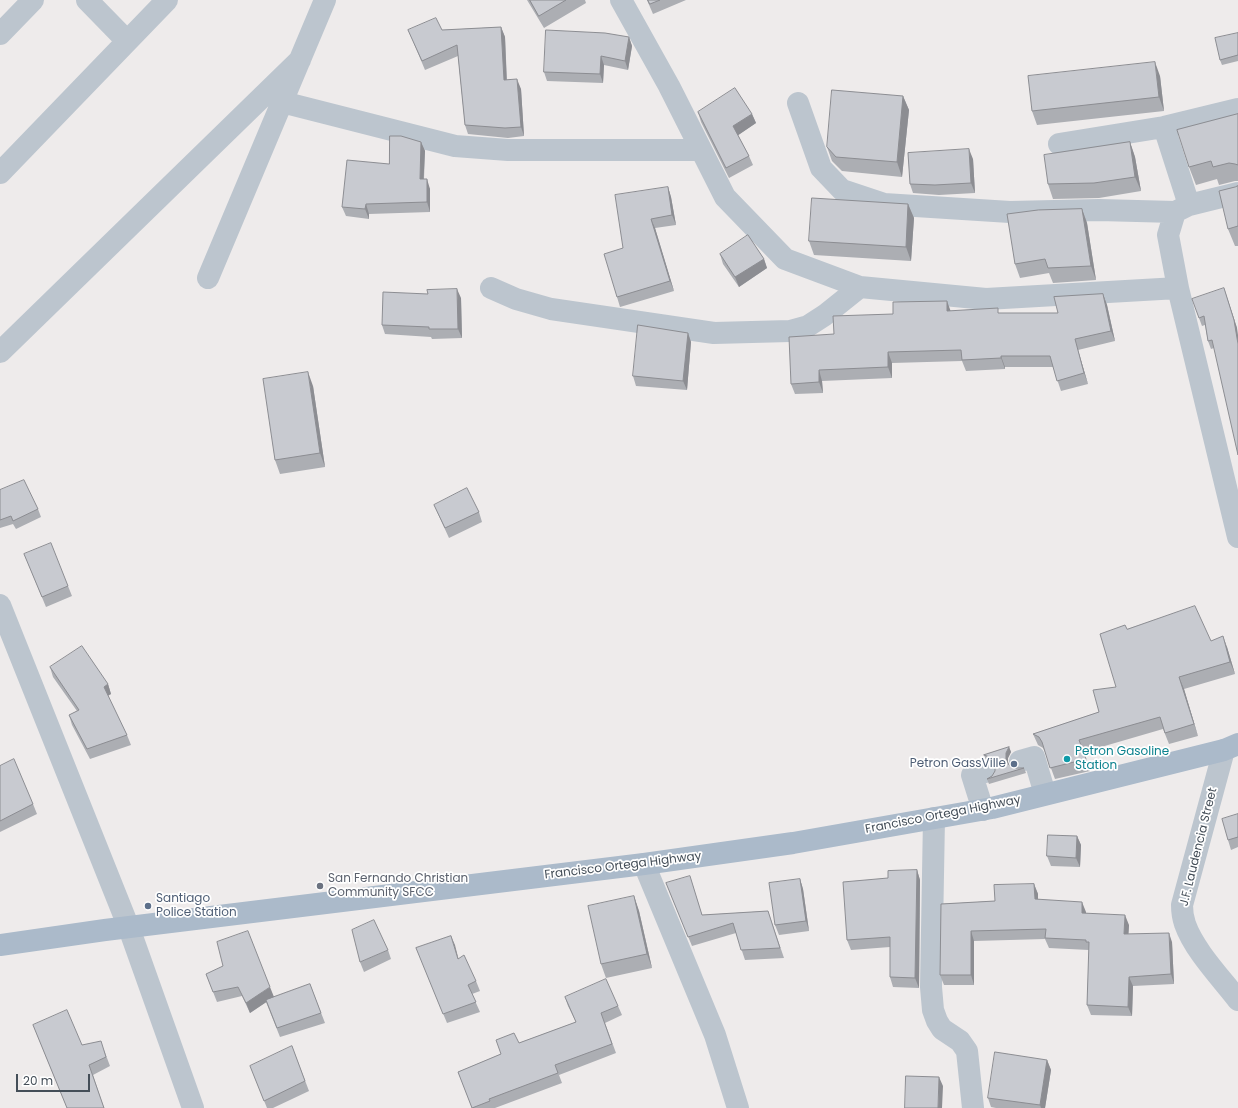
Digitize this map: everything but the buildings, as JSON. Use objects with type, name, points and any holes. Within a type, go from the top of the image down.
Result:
[{"type":"main road","name":"Francisco Ortega Highway","points":[[0,945],[644,864],[793,843],[983,810],[1231,747]]},
{"type":"street","points":[[0,34],[34,0]]},
{"type":"street","points":[[87,0],[127,41]]},
{"type":"street","points":[[0,173],[167,0]]},
{"type":"street","points":[[208,278],[324,0]]},
{"type":"street","points":[[621,0],[669,86],[725,197],[785,259],[860,287],[986,299],[1178,288]]},
{"type":"street","points":[[0,352],[300,60]]},
{"type":"street","points":[[282,102],[455,146],[508,150],[701,150]]},
{"type":"street","points":[[798,103],[821,168],[842,190],[884,204],[1010,212],[1182,208],[1238,193]]},
{"type":"street","points":[[1059,144],[1164,127],[1238,110]]},
{"type":"street","points":[[1164,127],[1182,208],[1168,235],[1178,288],[1238,537]]},
{"type":"street","points":[[491,288],[551,309],[714,333],[790,331],[808,326],[825,315],[860,287]]},
{"type":"street","points":[[0,605],[129,928],[193,1108]]},
{"type":"street","name":"J.F. Laudencia Street","points":[[1231,747],[1182,905],[1184,922],[1197,948],[1238,1000]]},
{"type":"street","points":[[1020,761],[1034,757],[1045,794]]},
{"type":"street","points":[[983,810],[972,775],[985,772]]},
{"type":"street","points":[[934,818],[931,988],[933,1010],[942,1029],[960,1040],[967,1051],[973,1108]]},
{"type":"street","points":[[644,864],[715,1035],[738,1108]]},
{"type":"place","name":"Petron Gasoline Station","points":[[1067,759]]},
{"type":"place","name":"Petron GassVille","points":[[1014,764]]},
{"type":"place","name":"San Fernando Christian Community SFCC","points":[[320,886]]},
{"type":"place","name":"Santiago Police Station","points":[[148,906]]}]
